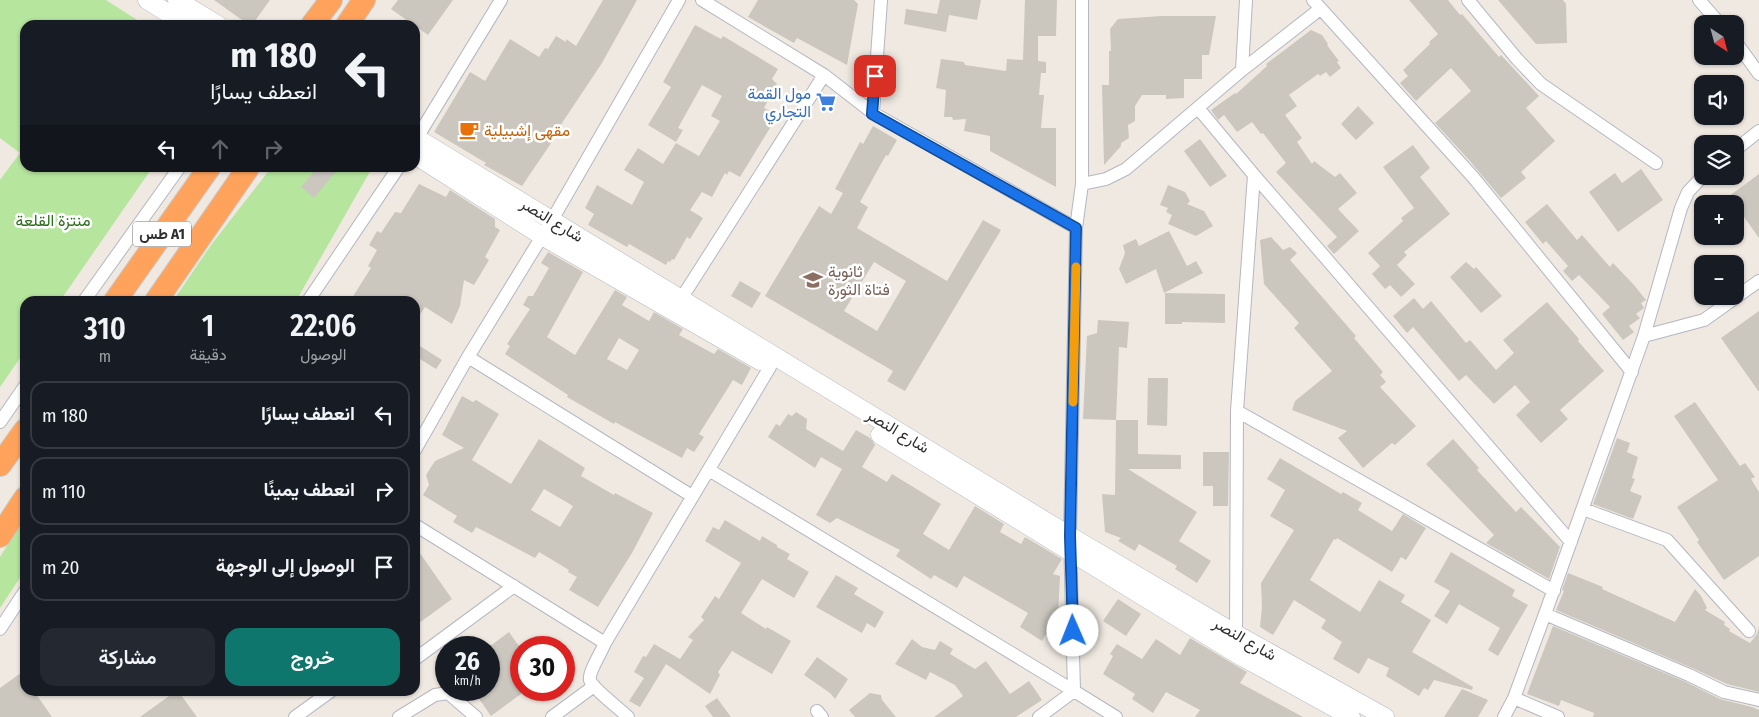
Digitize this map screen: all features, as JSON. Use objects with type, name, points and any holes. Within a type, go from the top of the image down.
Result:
[{"type":"highway","points":[[316,20],[331,0]]},
{"type":"highway","points":[[350,20],[364,0]]},
{"type":"highway","name":"طس A1","points":[[119,296],[206,172]]},
{"type":"highway","name":"طس A1","points":[[159,296],[245,172]]},
{"type":"highway","points":[[0,466],[20,437]]},
{"type":"highway","points":[[0,536],[20,506]]},
{"type":"street","points":[[147,0],[179,20]]},
{"type":"street","points":[[420,136],[501,0]]},
{"type":"street","points":[[420,441],[468,357],[552,220],[679,0]]},
{"type":"street","points":[[702,0],[824,75],[872,114],[1076,228]]},
{"type":"street","points":[[872,114],[881,0]]},
{"type":"street","points":[[1074,691],[1071,544],[1076,228],[1082,184],[1082,0]]},
{"type":"street","points":[[1242,70],[1246,0]]},
{"type":"street","points":[[1468,0],[1517,59],[1541,84],[1656,163]]},
{"type":"street","points":[[1699,0],[1712,15]]},
{"type":"street","points":[[185,2],[211,20]]},
{"type":"street","points":[[1082,184],[1106,179],[1126,168],[1198,108],[1316,4],[1473,177],[1632,372]]},
{"type":"street","points":[[1744,53],[1759,74]]},
{"type":"street","points":[[681,299],[824,75]]},
{"type":"street","points":[[1198,108],[1571,542]]},
{"type":"street","points":[[1744,143],[1759,131]]},
{"type":"street","name":"شارع النصر","points":[[420,145],[552,220],[681,299],[1071,544],[1236,654],[1350,717]]},
{"type":"street","name":"شارع النصر","points":[[420,146],[542,236],[770,366],[1071,544],[1385,717]]},
{"type":"street","points":[[88,296],[176,172]]},
{"type":"street","points":[[311,296],[395,172]]},
{"type":"street","points":[[1236,634],[1237,411],[1254,175]]},
{"type":"street","points":[[1504,717],[1514,698],[1554,591],[1632,372],[1680,208],[1688,192],[1695,185]]},
{"type":"street","points":[[1644,336],[1704,320],[1759,281]]},
{"type":"street","points":[[468,357],[692,496]]},
{"type":"street","points":[[628,717],[594,686],[590,680],[590,674],[605,643],[770,366]]},
{"type":"street","points":[[0,422],[20,393]]},
{"type":"street","points":[[1237,411],[1554,591]]},
{"type":"street","points":[[709,470],[1116,717]]},
{"type":"street","points":[[1583,509],[1667,540],[1750,630]]},
{"type":"street","points":[[420,528],[605,643]]},
{"type":"street","points":[[420,655],[514,586]]},
{"type":"street","points":[[0,629],[20,599]]},
{"type":"street","points":[[1545,614],[1724,692],[1759,700]]},
{"type":"street","points":[[552,717],[594,686]]},
{"type":"street","points":[[1039,717],[1074,691]]},
{"type":"street","points":[[399,717],[435,695],[448,693],[476,717]]},
{"type":"street","points":[[295,717],[324,696]]},
{"type":"street","points":[[1514,698],[1558,717]]},
{"type":"green space","name":"منتزة القلعة","points":[[0,0],[106,0],[137,20],[20,20],[20,153],[0,138]]},
{"type":"green space","name":"منتزة القلعة","points":[[20,153],[20,172],[149,172],[63,296],[20,296],[20,358],[0,387],[0,180]]},
{"type":"green space","points":[[268,172],[370,172],[299,296],[176,296],[211,245]]},
{"type":"green space","points":[[20,525],[20,578],[0,608],[0,557]]},
{"type":"building","points":[[214,0],[270,0],[256,20],[242,20]]},
{"type":"building","points":[[398,0],[453,0],[428,35],[420,29],[420,20],[407,20],[391,9]]},
{"type":"building","points":[[603,0],[637,0],[602,63],[522,186],[484,165],[486,163],[434,132],[470,72],[485,81],[510,39],[539,57],[545,48],[548,49],[556,36],[566,42],[566,39],[576,46]]},
{"type":"building","points":[[758,0],[854,0],[858,4],[847,65],[797,38],[794,43],[748,17]]},
{"type":"building","points":[[940,0],[981,0],[977,20],[949,15],[946,32],[904,24],[906,9],[937,14]]},
{"type":"building","points":[[1025,0],[1057,0],[1056,36],[1038,36],[1038,61],[1046,62],[1046,73],[1041,73],[1039,95],[1044,95],[1041,128],[1056,128],[1056,187],[990,151],[990,136],[964,131],[966,119],[953,120],[952,117],[944,117],[946,90],[936,88],[941,59],[964,62],[965,65],[1006,71],[1007,59],[1023,60]]},
{"type":"building","points":[[1409,0],[1448,0],[1499,57],[1501,55],[1539,96],[1526,108],[1555,141],[1521,172],[1526,178],[1501,198],[1435,123],[1471,91],[1451,68],[1416,101],[1400,83],[1408,76],[1403,70],[1438,34]]},
{"type":"building","points":[[1498,0],[1563,0],[1566,4],[1567,43],[1536,44]]},
{"type":"building","points":[[1161,16],[1216,16],[1209,55],[1202,55],[1202,79],[1184,79],[1184,98],[1166,99],[1166,95],[1142,95],[1135,106],[1135,121],[1128,125],[1129,138],[1121,143],[1121,146],[1104,165],[1102,85],[1109,85],[1110,29],[1118,19]]},
{"type":"building","points":[[695,25],[721,39],[723,36],[778,69],[772,79],[777,84],[764,108],[778,115],[740,177],[729,171],[727,175],[725,173],[712,197],[702,192],[690,210],[703,218],[690,239],[687,237],[674,260],[668,261],[666,265],[629,244],[627,247],[588,225],[594,214],[585,208],[597,185],[632,205],[644,182],[624,170],[638,148],[663,164],[676,143],[699,156],[720,121],[711,116],[722,96],[702,85],[678,128],[683,130],[676,142],[648,125],[671,87],[663,82]]},
{"type":"building","points":[[1311,30],[1322,35],[1339,61],[1337,62],[1341,68],[1330,77],[1326,72],[1320,76],[1318,74],[1289,95],[1297,106],[1285,115],[1302,138],[1297,142],[1312,164],[1314,161],[1335,177],[1340,173],[1357,193],[1338,209],[1359,231],[1334,254],[1327,246],[1337,237],[1276,172],[1286,163],[1263,133],[1261,134],[1252,122],[1237,132],[1224,115],[1218,120],[1211,110],[1236,94],[1267,66],[1266,64]]},
{"type":"building","points":[[1358,106],[1374,123],[1356,140],[1341,124]]},
{"type":"building","points":[[873,126],[897,140],[888,156],[886,155],[860,202],[868,207],[857,228],[947,281],[983,220],[1001,230],[905,391],[887,381],[893,371],[765,296],[819,206],[831,214],[843,193],[835,189],[860,142],[863,144]],"holes":[[[874,262],[906,281],[877,331],[844,311]]]},
{"type":"building","points":[[1200,139],[1227,176],[1210,187],[1184,151]]},
{"type":"building","points":[[1413,145],[1430,168],[1420,177],[1450,214],[1404,252],[1407,255],[1397,265],[1415,284],[1401,297],[1390,285],[1385,289],[1372,274],[1380,266],[1368,253],[1403,221],[1401,218],[1414,208],[1383,167]]},
{"type":"building","points":[[1641,169],[1663,200],[1618,232],[1589,192],[1615,173],[1622,183]]},
{"type":"building","points":[[314,172],[336,172],[314,198],[301,187]]},
{"type":"building","points":[[1759,174],[1759,238],[1744,217],[1744,195],[1730,195]]},
{"type":"building","points":[[419,184],[446,197],[450,190],[495,219],[495,227],[500,230],[485,257],[489,260],[474,285],[464,280],[460,306],[452,324],[425,307],[420,314],[420,296],[353,296],[371,268],[368,266],[377,250],[369,245],[377,231],[381,233],[395,212],[401,213]]},
{"type":"building","points":[[1168,185],[1185,192],[1190,201],[1187,204],[1204,211],[1213,226],[1196,236],[1168,224],[1172,215],[1166,212],[1168,208],[1160,205]]},
{"type":"building","points":[[1547,204],[1577,240],[1582,235],[1610,267],[1613,263],[1646,300],[1641,303],[1644,308],[1636,314],[1640,318],[1629,326],[1634,332],[1623,340],[1602,314],[1610,307],[1579,275],[1572,281],[1563,271],[1568,266],[1546,241],[1543,244],[1525,222]]},
{"type":"building","points":[[1169,231],[1187,266],[1196,261],[1203,273],[1164,293],[1156,269],[1126,284],[1119,269],[1125,253],[1123,245],[1136,239],[1139,246]]},
{"type":"building","points":[[1271,237],[1283,250],[1290,247],[1297,253],[1290,260],[1356,336],[1354,338],[1383,372],[1380,375],[1386,382],[1380,387],[1416,426],[1395,445],[1392,443],[1363,468],[1338,438],[1347,431],[1292,410],[1295,401],[1332,371],[1294,328],[1299,323],[1264,284],[1260,240]]},
{"type":"building","points":[[548,252],[583,272],[547,337],[575,355],[615,290],[627,297],[622,305],[649,321],[654,312],[683,329],[679,335],[714,354],[718,349],[751,368],[742,385],[733,380],[699,434],[704,437],[694,452],[687,448],[682,458],[615,422],[614,424],[567,397],[568,395],[505,354],[510,346],[507,344],[530,309],[523,305],[528,296],[533,296],[549,268],[541,263]],"holes":[[[619,338],[639,350],[627,370],[607,359]]]},
{"type":"building","points":[[1466,262],[1474,269],[1476,267],[1502,296],[1481,313],[1450,277]]},
{"type":"building","points":[[740,281],[761,293],[752,308],[731,296]]},
{"type":"building","points":[[1165,293],[1225,294],[1225,323],[1182,322],[1182,324],[1165,324]]},
{"type":"building","points":[[1414,298],[1423,309],[1431,301],[1466,343],[1470,340],[1496,370],[1514,353],[1503,340],[1547,302],[1604,371],[1560,410],[1568,419],[1541,443],[1516,415],[1530,402],[1515,385],[1494,404],[1466,375],[1459,381],[1413,327],[1407,333],[1393,316]]},
{"type":"building","points":[[1759,311],[1759,392],[1721,338]]},
{"type":"building","points":[[1098,320],[1129,322],[1127,348],[1119,347],[1116,420],[1083,419],[1087,336],[1097,333]]},
{"type":"building","points":[[420,346],[442,360],[436,369],[420,359]]},
{"type":"building","points":[[1148,378],[1168,378],[1167,426],[1147,425]]},
{"type":"building","points":[[462,396],[473,402],[476,400],[499,414],[472,460],[511,484],[539,439],[585,468],[581,476],[614,495],[615,493],[653,513],[632,553],[598,607],[569,590],[577,577],[568,572],[569,570],[539,552],[535,558],[476,527],[472,533],[453,522],[457,516],[423,495],[429,485],[426,475],[435,461],[464,448],[442,435]],"holes":[[[544,489],[573,506],[560,527],[531,510]]]},
{"type":"building","points":[[1695,402],[1740,466],[1745,463],[1755,477],[1751,479],[1759,492],[1759,556],[1724,580],[1697,542],[1699,540],[1677,507],[1718,480],[1674,416]]},
{"type":"building","points":[[796,412],[807,419],[806,429],[843,451],[856,430],[870,438],[875,445],[862,467],[887,482],[892,474],[941,504],[923,534],[949,550],[975,506],[1004,524],[1000,532],[1021,544],[1025,537],[1062,559],[1053,574],[1060,576],[1058,614],[1042,641],[1020,627],[1028,613],[964,576],[957,588],[934,575],[931,579],[896,556],[900,550],[837,518],[830,523],[816,515],[842,469],[821,457],[815,468],[768,437],[776,424],[780,426],[788,414],[792,416]]},
{"type":"building","points":[[1116,420],[1138,420],[1138,454],[1181,455],[1181,469],[1128,469],[1197,512],[1179,541],[1211,561],[1197,583],[1175,569],[1177,566],[1139,544],[1135,551],[1118,541],[1121,538],[1105,532],[1102,494],[1115,495]]},
{"type":"building","points":[[1617,438],[1630,443],[1627,452],[1638,457],[1632,478],[1635,479],[1630,491],[1642,496],[1633,519],[1593,504]]},
{"type":"building","points":[[1453,439],[1479,468],[1477,470],[1516,512],[1521,507],[1560,547],[1549,579],[1486,543],[1494,535],[1426,464]]},
{"type":"building","points":[[1203,452],[1229,452],[1228,506],[1213,506],[1213,486],[1203,486]]},
{"type":"building","points":[[1280,458],[1341,494],[1343,492],[1362,503],[1358,510],[1392,531],[1403,514],[1426,528],[1406,560],[1401,557],[1392,572],[1337,538],[1336,540],[1334,539],[1310,580],[1360,612],[1379,580],[1405,595],[1401,602],[1431,620],[1412,652],[1473,687],[1472,690],[1434,680],[1428,690],[1424,688],[1419,696],[1386,676],[1389,668],[1368,658],[1359,674],[1333,659],[1342,642],[1321,628],[1326,620],[1294,600],[1273,635],[1260,627],[1262,607],[1261,583],[1294,530],[1270,516],[1285,490],[1267,479]]},
{"type":"building","points":[[725,520],[760,541],[762,536],[777,545],[777,547],[790,554],[787,559],[809,572],[794,598],[762,579],[741,613],[766,629],[767,627],[791,641],[772,674],[732,651],[718,672],[720,675],[710,694],[666,664],[640,707],[629,701],[644,678],[634,672],[643,656],[646,657],[654,644],[680,659],[693,640],[688,637],[704,620],[701,617],[715,596],[719,599],[741,563],[705,541],[713,527],[719,530]]},
{"type":"building","points":[[1451,552],[1515,590],[1512,596],[1528,605],[1498,656],[1488,650],[1500,628],[1459,604],[1447,624],[1434,616],[1450,591],[1434,582]]},
{"type":"building","points":[[420,553],[452,599],[420,622]]},
{"type":"building","points":[[1568,573],[1603,587],[1602,589],[1675,622],[1695,589],[1707,608],[1705,610],[1725,622],[1724,625],[1730,629],[1729,631],[1750,643],[1757,634],[1759,627],[1759,692],[1727,684],[1556,610],[1564,591],[1562,590]]},
{"type":"building","points":[[836,575],[858,588],[854,594],[884,612],[875,628],[867,623],[862,633],[816,607]]},
{"type":"building","points":[[1118,599],[1141,614],[1126,636],[1103,621]]},
{"type":"building","points":[[1553,626],[1686,682],[1720,699],[1759,710],[1759,717],[1593,717],[1594,713],[1561,700],[1559,706],[1527,694]]},
{"type":"building","points":[[509,632],[512,636],[510,636],[511,701],[491,716],[481,701],[500,701],[500,639]]},
{"type":"building","points":[[1190,638],[1247,672],[1240,683],[1303,717],[1195,717],[1200,710],[1166,692],[1153,713],[1132,699],[1135,694],[1103,674],[1113,656],[1110,654],[1117,644],[1142,659],[1156,639],[1180,655]]},
{"type":"building","points":[[912,639],[922,647],[935,650],[940,641],[953,649],[950,654],[975,669],[986,661],[1010,694],[1029,681],[1042,700],[1016,717],[934,717],[963,696],[955,685],[930,672],[926,680],[895,664]]},
{"type":"building","points":[[817,657],[848,679],[835,699],[830,693],[804,675]]},
{"type":"building","points":[[20,674],[20,696],[37,696],[52,717],[0,717],[0,688]]},
{"type":"building","points":[[1462,689],[1488,700],[1478,717],[1444,717]]},
{"type":"building","points":[[870,693],[881,695],[882,700],[896,717],[855,717],[849,710]]},
{"type":"building","points":[[169,696],[182,696],[197,717],[140,717]]},
{"type":"building","points":[[717,698],[731,717],[713,717],[705,706]]},
{"type":"slow traffic","points":[[1073,402],[1076,267]]},
{"type":"place","name":"مول القمة التجاري","points":[[826,102]]},
{"type":"place","name":"مقهى إشبيلية","points":[[469,130]]},
{"type":"place","name":"ثانوية فتاة الثورة","points":[[813,280]]},
{"type":"route","points":[[875,76],[872,114],[1076,228],[1070,536],[1073,631]]}]
